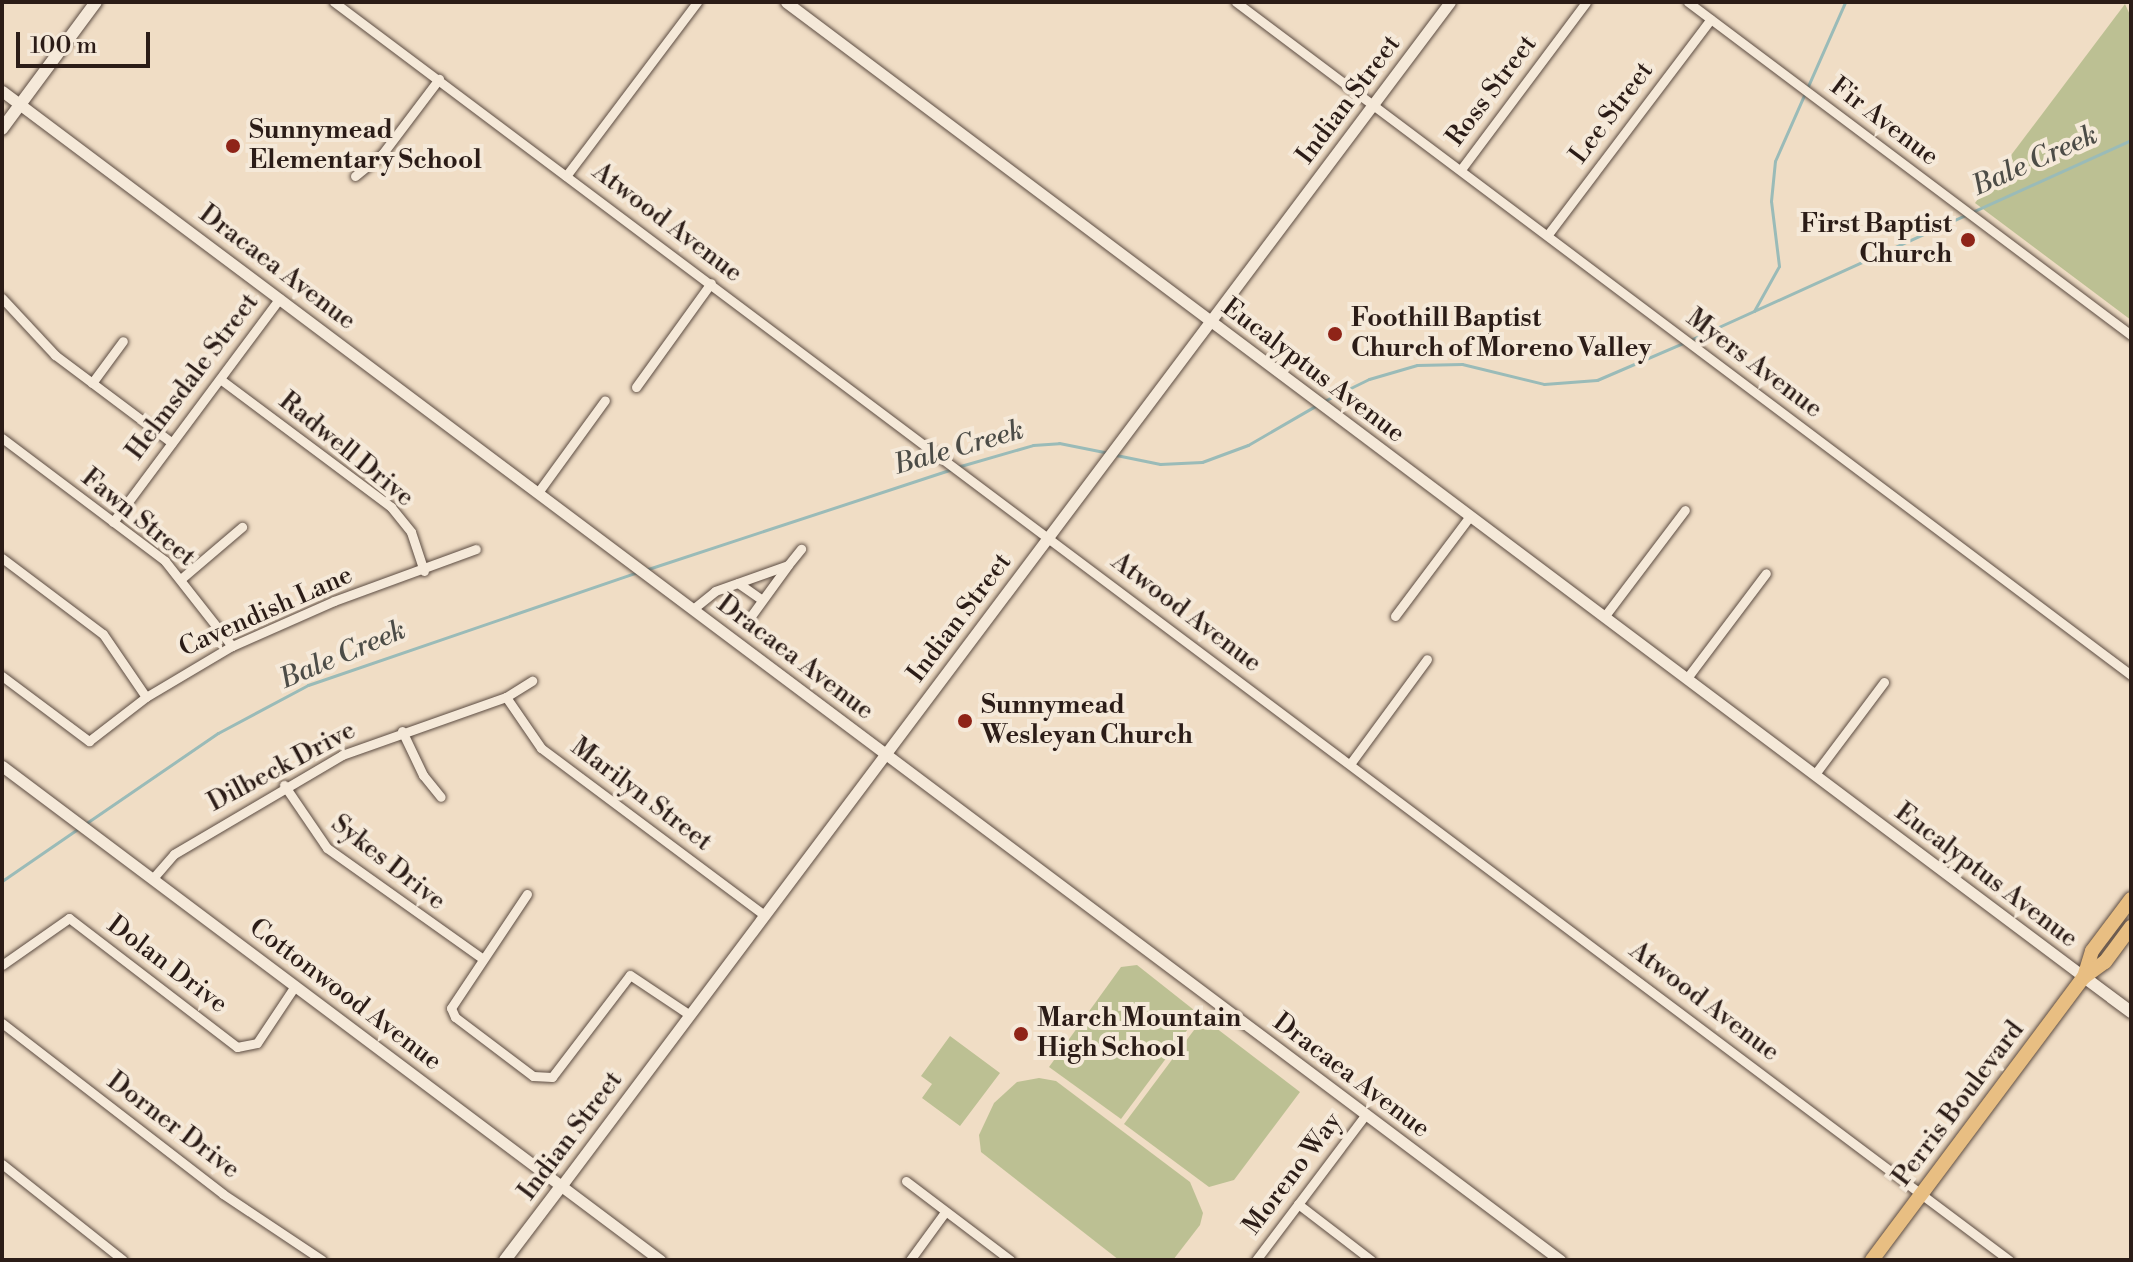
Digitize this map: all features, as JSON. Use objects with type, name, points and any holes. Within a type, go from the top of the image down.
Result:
[{"type":"main road","points":[[2,129],[96,2]]},
{"type":"main road","name":"Perris Boulevard","points":[[2084,977],[2092,951],[2131,899]]},
{"type":"main road","name":"Perris Boulevard","points":[[1872,1260],[2084,977],[2105,962],[2131,927]]},
{"type":"main road","name":"Eucalyptus Avenue","points":[[2084,977],[2131,1012]]},
{"type":"main road","name":"Indian Street","points":[[505,1260],[562,1185]]},
{"type":"street","name":"Atwood Avenue","points":[[334,2],[944,457],[2009,1260]]},
{"type":"street","points":[[566,176],[697,2]]},
{"type":"street","name":"Eucalyptus Avenue","points":[[786,2],[2084,977]]},
{"type":"street","name":"Myers Avenue","points":[[1236,2],[1549,233],[1677,334],[2131,675]]},
{"type":"street","name":"Indian Street","points":[[562,1185],[1450,2]]},
{"type":"street","name":"Ross Street","points":[[1462,168],[1586,2]]},
{"type":"street","name":"Fir Avenue","points":[[1688,2],[2131,335]]},
{"type":"street","name":"Lee Street","points":[[1549,233],[1711,19]]},
{"type":"street","points":[[355,176],[383,153],[439,79]]},
{"type":"street","name":"Dracaea Avenue","points":[[2,91],[1560,1260]]},
{"type":"street","points":[[636,387],[711,283]]},
{"type":"street","points":[[2,298],[55,355],[172,443]]},
{"type":"street","name":"Helmsdale Street","points":[[113,522],[280,298]]},
{"type":"street","points":[[92,383],[123,341]]},
{"type":"street","name":"Radwell Drive","points":[[220,379],[391,507],[411,532],[424,571]]},
{"type":"street","points":[[539,491],[605,400]]},
{"type":"street","name":"Fawn Street","points":[[2,438],[182,578],[232,646]]},
{"type":"street","points":[[1604,617],[1685,510]]},
{"type":"street","points":[[1395,616],[1470,516]]},
{"type":"street","points":[[182,578],[242,527]]},
{"type":"street","name":"Cavendish Lane","points":[[2,676],[89,741],[146,697],[232,646],[334,601],[424,571],[476,549]]},
{"type":"street","points":[[751,616],[801,549]]},
{"type":"street","points":[[2,558],[103,634],[146,697]]},
{"type":"street","points":[[693,609],[715,591],[788,565]]},
{"type":"street","points":[[1687,678],[1766,573]]},
{"type":"street","points":[[738,583],[762,600]]},
{"type":"street","points":[[1350,764],[1427,659]]},
{"type":"street","name":"Dilbeck Drive","points":[[154,877],[174,854],[284,785],[402,731],[506,697],[532,681]]},
{"type":"street","points":[[1815,774],[1884,682]]},
{"type":"street","name":"Marilyn Street","points":[[506,697],[541,748],[764,915]]},
{"type":"street","points":[[402,731],[423,775],[441,797]]},
{"type":"street","name":"Cottonwood Avenue","points":[[2,766],[154,877],[660,1260]]},
{"type":"street","name":"Sykes Drive","points":[[284,785],[327,848],[482,958]]},
{"type":"street","points":[[527,894],[454,999],[455,1017],[544,1080],[559,1070],[618,984],[630,975],[690,1015]]},
{"type":"street","name":"Dolan Drive","points":[[2,965],[69,918],[237,1047],[257,1043],[295,986]]},
{"type":"street","name":"Dorner Drive","points":[[2,1023],[223,1194],[255,1211],[322,1260]]},
{"type":"street","name":"Moreno Way","points":[[1256,1260],[1366,1114]]},
{"type":"street","points":[[2,1164],[123,1260]]},
{"type":"street","points":[[906,1181],[1010,1260]]},
{"type":"street","points":[[1298,1204],[1371,1260]]},
{"type":"street","points":[[910,1260],[945,1212]]},
{"type":"green space","points":[[2125,4],[2131,17],[2131,320],[1975,203]]},
{"type":"green space","points":[[1137,965],[1199,1014],[1121,1119],[1049,1067],[1121,967]]},
{"type":"green space","points":[[1203,1018],[1300,1092],[1234,1180],[1209,1187],[1124,1124]]},
{"type":"green space","points":[[950,1036],[1000,1073],[960,1126],[922,1098],[932,1084],[921,1076]]},
{"type":"green space","points":[[1039,1078],[1056,1081],[1190,1182],[1203,1213],[1200,1225],[1173,1260],[1119,1260],[981,1152],[979,1135],[994,1103],[1017,1082]]},
{"type":"waterway","points":[[1754,311],[1779,266],[1771,201],[1775,161],[1845,2]]},
{"type":"waterway","name":"Bale Creek","points":[[1690,340],[2131,140]]},
{"type":"waterway","name":"Bale Creek","points":[[1324,401],[1369,379],[1417,365],[1462,364],[1544,384],[1597,380],[1683,343]]},
{"type":"waterway","name":"Bale Creek","points":[[1116,455],[1160,464],[1202,462],[1248,445],[1317,405]]},
{"type":"waterway","name":"Bale Creek","points":[[957,467],[1033,445],[1059,443],[1109,453]]},
{"type":"waterway","name":"Bale Creek","points":[[645,570],[950,470]]},
{"type":"waterway","name":"Bale Creek","points":[[85,824],[218,733],[308,685],[638,572]]},
{"type":"waterway","name":"Bale Creek","points":[[2,881],[79,828]]},
{"type":"place","name":"Sunnymead Elementary School","points":[[233,146]]},
{"type":"place","name":"First Baptist Church","points":[[1968,240]]},
{"type":"place","name":"Foothill Baptist Church of Moreno Valley","points":[[1335,334]]},
{"type":"place","name":"Sunnymead Wesleyan Church","points":[[965,721]]},
{"type":"place","name":"March Mountain High School","points":[[1021,1034]]}]
